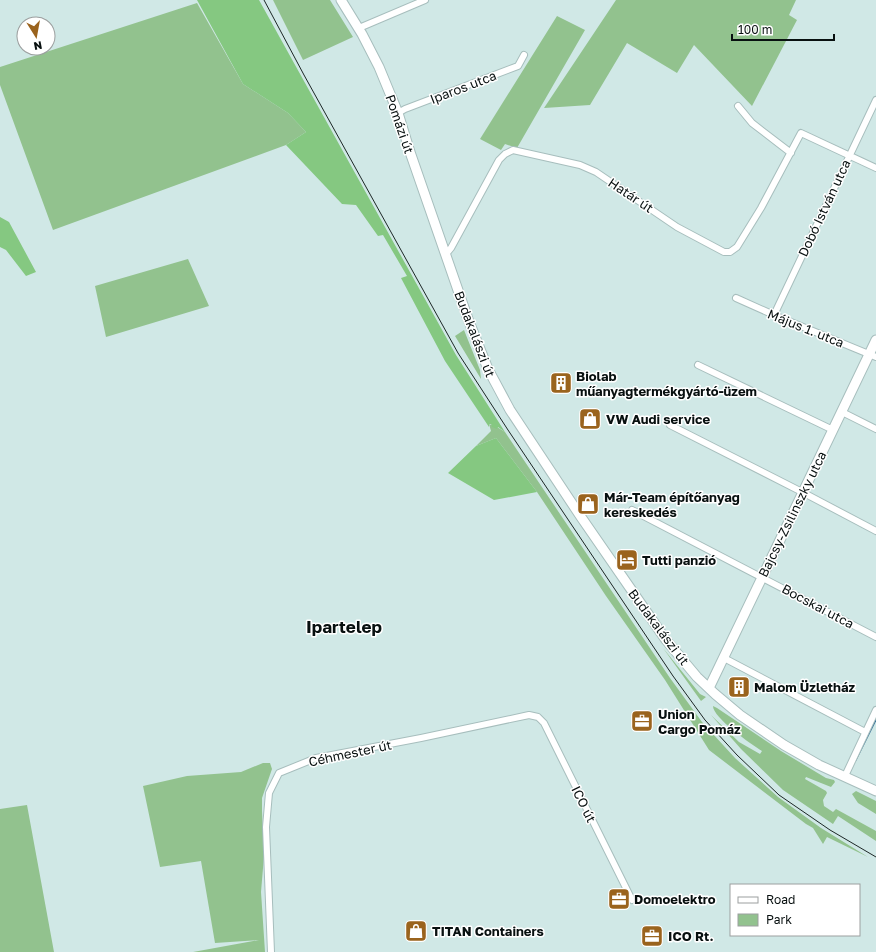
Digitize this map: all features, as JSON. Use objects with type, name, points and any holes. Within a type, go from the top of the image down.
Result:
[{"type":"main road","name":"Pomázi út","points":[[341,0],[359,28],[379,67],[398,113],[410,152],[446,254]]},
{"type":"main road","name":"Budakalászi út","points":[[446,254],[481,355],[510,410],[565,494],[652,620],[681,658],[709,688],[740,715],[779,742],[820,765],[876,791]]},
{"type":"main road","name":"Bajcsy-Zsilinszky utca","points":[[709,688],[802,492],[842,412],[873,355],[876,340]]},
{"type":"street","points":[[359,28],[421,1]]},
{"type":"street","name":"Iparos utca","points":[[398,113],[518,66],[524,55]]},
{"type":"street","name":"Dobó István utca","points":[[774,315],[876,100]]},
{"type":"street","points":[[738,106],[752,123],[791,153]]},
{"type":"street","name":"Határ út","points":[[446,254],[451,248],[499,160],[505,154],[513,150],[580,165],[596,172],[677,227],[724,252],[730,252],[737,247],[748,230],[773,188],[801,133],[849,156]]},
{"type":"street","points":[[849,156],[876,168]]},
{"type":"street","name":"Május 1. utca","points":[[736,298],[873,355]]},
{"type":"street","points":[[698,365],[833,430]]},
{"type":"street","points":[[842,412],[876,429]]},
{"type":"street","points":[[670,424],[876,531]]},
{"type":"street","name":"Bocskai utca","points":[[632,510],[876,637]]},
{"type":"street","points":[[724,658],[865,732]]},
{"type":"street","points":[[845,776],[876,710]]},
{"type":"street","name":"ICO út","points":[[529,715],[538,717],[544,723],[632,900]]},
{"type":"street","name":"Céhmester út","points":[[271,952],[266,827],[268,793],[279,773],[316,758],[529,715]]},
{"type":"green space","points":[[197,0],[259,0],[456,355],[505,432],[498,427],[497,429],[492,427],[491,424],[489,424],[489,427],[445,361],[401,278],[407,276],[383,235],[378,236],[356,205],[342,204],[286,145],[306,132],[288,113],[243,84]]},
{"type":"green space","points":[[273,0],[330,0],[353,37],[303,60]]},
{"type":"green space","points":[[616,0],[796,0],[789,15],[797,20],[752,106],[694,45],[677,73],[627,43],[590,105],[544,108]]},
{"type":"green space","points":[[197,3],[243,84],[288,113],[306,132],[286,145],[53,230],[0,85],[0,67],[34,56],[56,56],[56,49]]},
{"type":"green space","points":[[557,16],[585,30],[517,148],[505,144],[501,150],[480,139]]},
{"type":"green space","points":[[0,217],[9,222],[36,272],[26,276],[6,250],[0,247]]},
{"type":"green space","points":[[188,259],[209,306],[106,337],[95,286]]},
{"type":"green space","points":[[464,330],[480,370],[481,379],[455,336]]},
{"type":"green space","points":[[489,424],[505,432],[670,678],[702,722],[735,758],[778,797],[821,828],[868,857],[827,837],[823,844],[813,828],[709,750],[665,680],[606,596],[537,492],[496,438],[476,446],[491,431]]},
{"type":"green space","points":[[496,438],[537,492],[494,500],[448,473],[476,446]]},
{"type":"green space","points":[[663,648],[700,694],[706,697],[701,701]]},
{"type":"green space","points":[[713,706],[781,751],[826,778],[834,780],[835,782],[831,787],[806,777],[805,779],[826,791],[827,793],[823,800],[824,806],[833,812],[836,809],[876,831],[876,841],[838,816],[833,824],[783,790],[741,749],[711,715],[739,742],[760,754],[762,751],[726,724],[719,717]]},
{"type":"green space","points":[[263,763],[270,763],[272,769],[262,798],[264,856],[261,892],[265,952],[193,952],[259,940],[215,943],[201,861],[160,867],[143,786],[187,776],[241,772]]},
{"type":"green space","points":[[856,791],[876,801],[876,814],[858,803],[852,794]]},
{"type":"green space","points":[[27,805],[54,952],[0,952],[0,809]]},
{"type":"waterway","points":[[855,761],[876,719]]},
{"type":"tram line","points":[[264,0],[458,353],[673,676],[705,720],[737,755],[779,795],[830,830],[876,857]]},
{"type":"place","name":"Biolab műanyagtermékgyártó-üzem","points":[[561,383]]},
{"type":"place","name":"VW Audi service","points":[[590,419]]},
{"type":"place","name":"Már-Team építőanyag kereskedés","points":[[588,504]]},
{"type":"place","name":"Tutti panzió","points":[[627,560]]},
{"type":"place","name":"Malom Üzletház","points":[[739,687]]},
{"type":"place","name":"Union Cargo Pomáz","points":[[642,721]]},
{"type":"place","name":"Domoelektro","points":[[619,899]]},
{"type":"place","name":"TITAN Containers","points":[[416,931]]},
{"type":"place","name":"ICO Rt.","points":[[652,936]]},
{"type":"district","name":"Ipartelep","points":[[344,626]]}]
